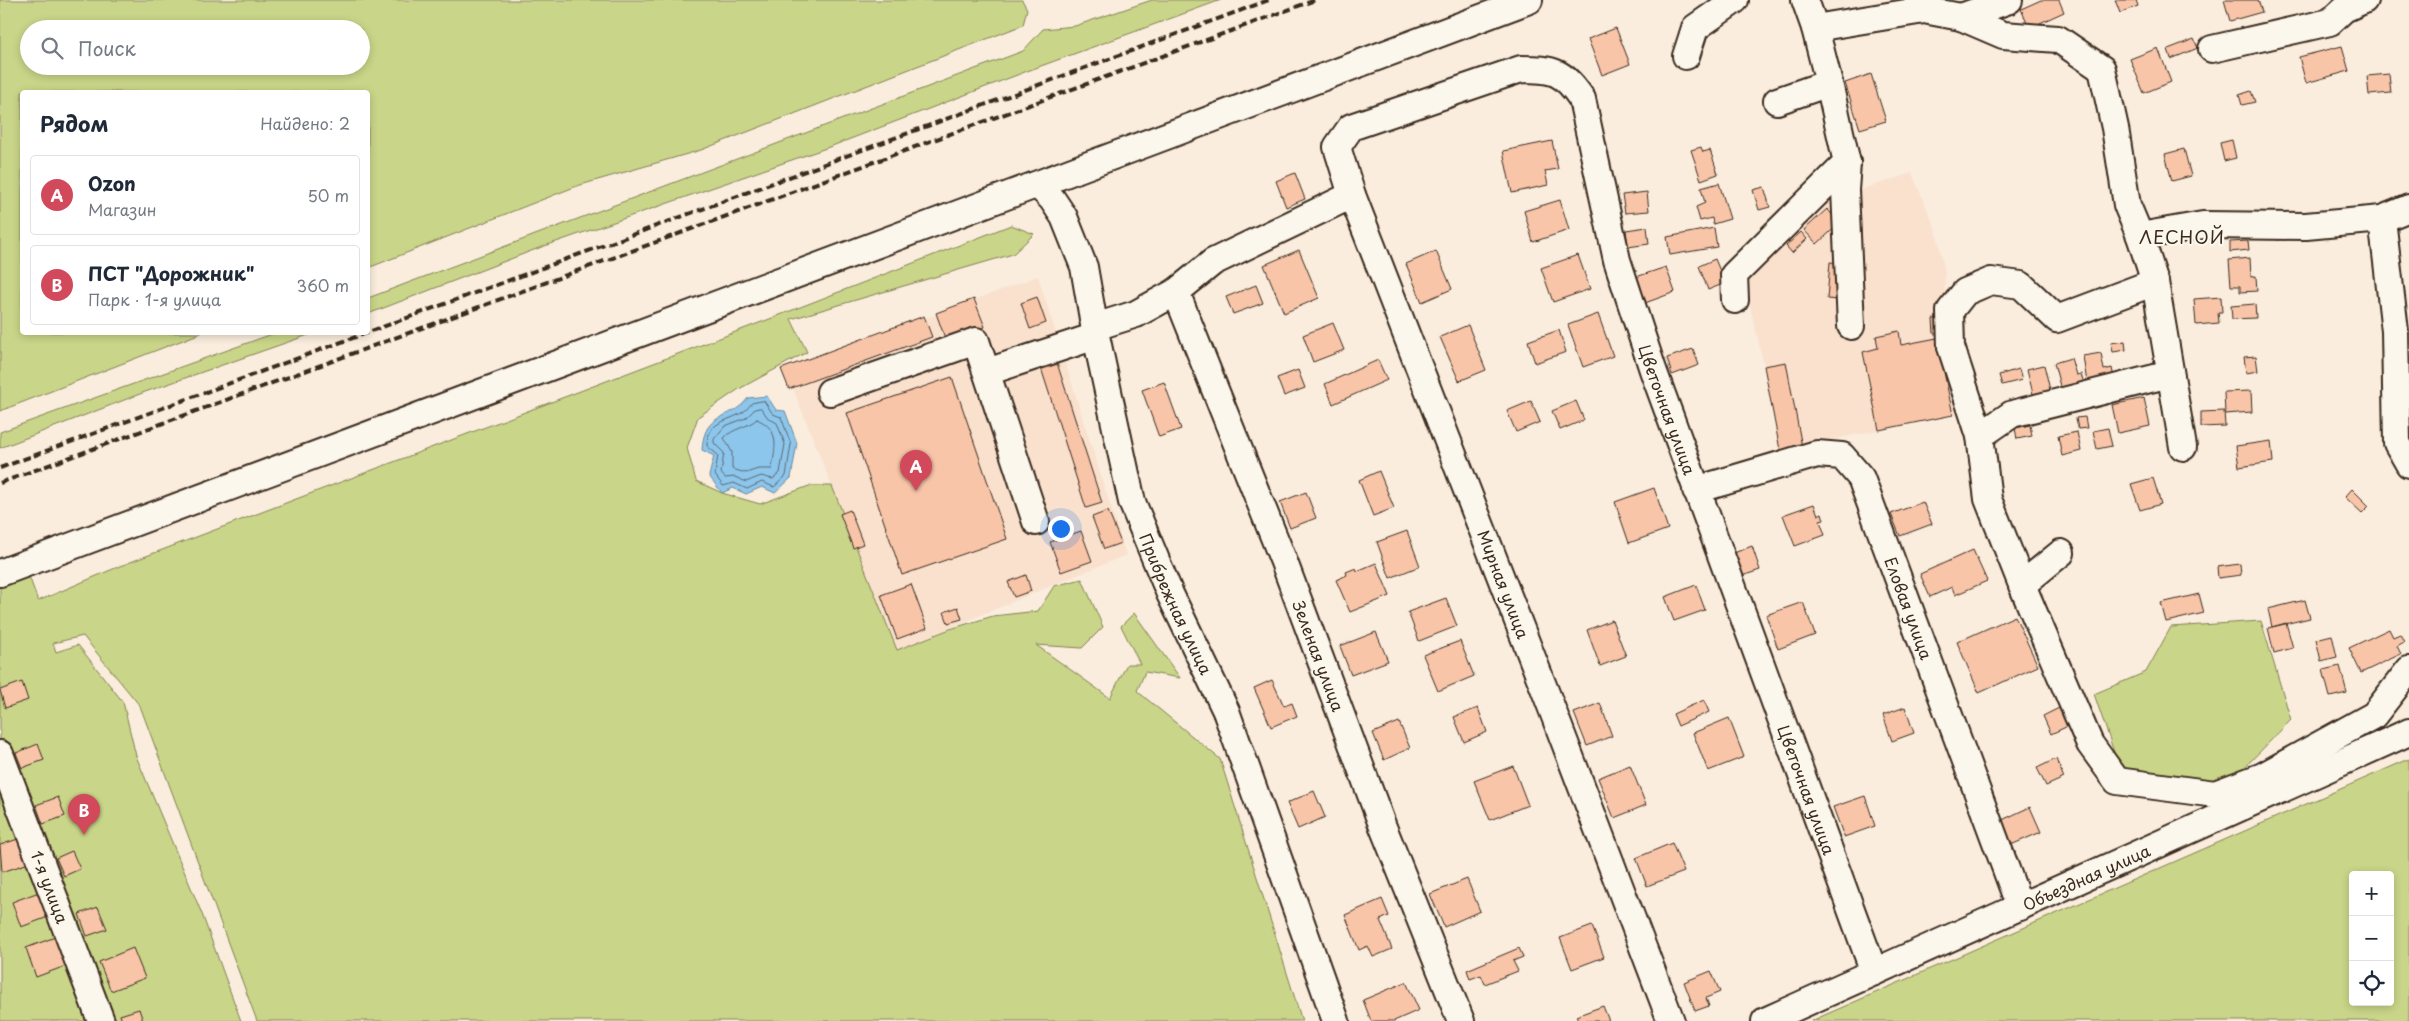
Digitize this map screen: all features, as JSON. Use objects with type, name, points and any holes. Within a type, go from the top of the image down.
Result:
[{"type":"street","points":[[0,573],[1529,0]]},
{"type":"street","points":[[1686,56],[1695,28],[1735,0]]},
{"type":"street","points":[[1805,0],[1830,83],[1846,163],[1845,190],[1851,326]]},
{"type":"street","points":[[1961,17],[2009,0]]},
{"type":"street","points":[[2212,49],[2330,22],[2344,10],[2364,0]]},
{"type":"street","points":[[1815,28],[1924,10],[1961,17],[2002,34],[2058,39],[2102,69],[2115,128],[2127,205],[2140,236],[2155,282],[2183,447]]},
{"type":"street","name":"Цветочная улица","points":[[1337,147],[1352,128],[1521,70],[1549,69],[1570,81],[1582,99],[1617,260],[1696,490],[1874,972]]},
{"type":"street","points":[[1777,101],[1830,83]]},
{"type":"street","name":"Мирная улица","points":[[1337,147],[1352,195],[1546,692],[1671,1021]]},
{"type":"street","points":[[1735,300],[1734,275],[1846,163]]},
{"type":"street","name":"Прибрежная улица","points":[[1038,185],[1052,199],[1064,217],[1084,267],[1132,502],[1170,594],[1226,711],[1336,1021]]},
{"type":"street","points":[[987,372],[1096,332],[1136,314],[1176,292],[1213,262],[1352,195]]},
{"type":"street","points":[[2140,236],[2203,225],[2306,226],[2382,219],[2409,208]]},
{"type":"street","points":[[2382,219],[2395,331],[2397,443],[2409,464]]},
{"type":"street","points":[[2155,282],[2057,319],[2021,285],[1991,281],[1965,292],[1950,311],[1951,347],[1980,436],[1988,499],[2022,585],[2090,744],[2117,781],[2215,794],[2263,776],[2374,715],[2409,670]]},
{"type":"street","name":"Зеленая улица","points":[[1176,292],[1284,562],[1383,827],[1461,1021]]},
{"type":"street","points":[[830,392],[976,341],[1036,522]]},
{"type":"street","points":[[1980,436],[2012,414],[2170,374]]},
{"type":"street","name":"Еловая улица","points":[[1696,490],[1817,454],[1842,456],[1861,478],[2020,907]]},
{"type":"street","points":[[2022,585],[2061,553]]},
{"type":"street","name":"Объездная улица","points":[[1765,1021],[2409,732]]},
{"type":"street","name":"1-я улица","points":[[0,754],[101,1021]]},
{"type":"shaded area","points":[[1912,173],[1936,230],[1945,272],[1944,318],[1959,414],[1780,450],[1764,366],[1743,277],[1837,191],[1862,189]]},
{"type":"shaded area","points":[[1038,276],[1126,555],[897,650],[786,371]]},
{"type":"green space","points":[[0,0],[1022,0],[1027,9],[1023,25],[701,150],[577,186],[370,267],[370,90],[20,90],[20,335],[196,335],[0,411]]},
{"type":"green space","points":[[1152,0],[1221,0],[1030,70],[832,146],[539,248],[370,313],[370,297],[1023,51],[1043,29],[1075,26]]},
{"type":"green space","points":[[1011,225],[1034,234],[1013,254],[791,319],[807,352],[739,389],[698,417],[687,448],[696,481],[722,493],[760,504],[809,486],[832,486],[897,650],[950,629],[993,616],[1038,611],[1054,586],[1082,579],[1103,627],[1082,648],[1036,645],[1110,698],[1127,664],[1140,664],[1121,626],[1134,613],[1180,678],[1145,672],[1137,691],[1220,759],[1302,1021],[257,1021],[140,706],[83,636],[53,643],[56,652],[78,645],[123,702],[136,756],[202,914],[241,1021],[0,1021],[0,586],[29,576],[38,601],[120,566],[767,320]]},
{"type":"green space","points":[[269,335],[308,335],[145,392],[0,448],[0,432]]},
{"type":"green space","points":[[2261,621],[2291,720],[2235,777],[2194,781],[2123,778],[2094,694],[2146,672],[2171,627]]},
{"type":"green space","points":[[2409,759],[2409,1021],[1811,1021]]},
{"type":"water","points":[[767,396],[776,410],[785,411],[797,443],[791,478],[775,493],[762,487],[746,494],[733,488],[722,493],[709,476],[714,456],[702,450],[708,428],[713,422],[734,410],[748,398]]},
{"type":"building","points":[[2041,0],[2059,0],[2064,12],[2029,28],[2021,9]]},
{"type":"building","points":[[2115,0],[2136,0],[2138,6],[2120,13]]},
{"type":"building","points":[[2224,0],[2258,0],[2262,12],[2230,21]]},
{"type":"building","points":[[1616,28],[1630,64],[1602,75],[1588,39]]},
{"type":"building","points":[[2194,39],[2198,48],[2171,59],[2168,49]]},
{"type":"building","points":[[2342,46],[2349,71],[2306,83],[2299,57]]},
{"type":"building","points":[[2158,48],[2171,82],[2144,93],[2130,59]]},
{"type":"building","points":[[1871,74],[1886,121],[1860,129],[1845,83]]},
{"type":"building","points":[[2389,74],[2391,93],[2369,95],[2367,76]]},
{"type":"building","points":[[2251,91],[2255,102],[2242,105],[2239,95]]},
{"type":"building","points":[[2232,140],[2236,158],[2224,161],[2220,143]]},
{"type":"building","points":[[1552,141],[1558,169],[1545,171],[1548,185],[1512,193],[1503,151]]},
{"type":"building","points":[[1701,147],[1703,152],[1710,150],[1718,174],[1701,180],[1691,150]]},
{"type":"building","points":[[2184,149],[2191,176],[2172,181],[2165,154]]},
{"type":"building","points":[[1295,173],[1305,199],[1286,207],[1276,181]]},
{"type":"building","points":[[1719,183],[1730,219],[1713,224],[1712,218],[1700,221],[1696,207],[1705,203],[1701,188]]},
{"type":"building","points":[[1764,187],[1770,207],[1759,210],[1753,190]]},
{"type":"building","points":[[1647,192],[1649,211],[1625,213],[1622,195]]},
{"type":"building","points":[[1560,200],[1569,230],[1533,242],[1524,211]]},
{"type":"building","points":[[1827,209],[1840,223],[1817,244],[1804,230]]},
{"type":"building","points":[[1647,227],[1649,244],[1628,247],[1626,230]]},
{"type":"building","points":[[1714,228],[1717,247],[1670,255],[1667,237]]},
{"type":"building","points":[[1801,232],[1807,239],[1792,253],[1786,246]]},
{"type":"building","points":[[2248,241],[2249,250],[2230,252],[2230,242]]},
{"type":"building","points":[[1299,250],[1319,298],[1284,313],[1264,265]]},
{"type":"building","points":[[1436,251],[1452,289],[1422,302],[1406,264]]},
{"type":"building","points":[[1578,255],[1590,289],[1553,302],[1541,268]]},
{"type":"building","points":[[2250,258],[2251,277],[2256,276],[2257,291],[2240,292],[2240,286],[2231,286],[2229,260]]},
{"type":"building","points":[[1715,259],[1725,283],[1708,290],[1699,266]]},
{"type":"building","points":[[1830,262],[1841,263],[1837,300],[1827,299]]},
{"type":"building","points":[[1666,267],[1675,292],[1645,303],[1636,277]]},
{"type":"building","points":[[1256,285],[1263,303],[1233,314],[1226,297]]},
{"type":"building","points":[[1037,297],[1046,323],[1030,329],[1021,303]]},
{"type":"building","points":[[2221,297],[2222,312],[2218,312],[2219,323],[2196,325],[2194,299]]},
{"type":"building","points":[[974,299],[985,327],[946,341],[936,313]]},
{"type":"building","points":[[2255,304],[2256,318],[2232,319],[2231,306]]},
{"type":"building","points":[[1598,314],[1613,356],[1583,367],[1568,325]]},
{"type":"building","points":[[924,316],[932,337],[789,389],[781,369]]},
{"type":"building","points":[[1944,318],[1946,333],[1934,334],[1933,319]]},
{"type":"building","points":[[1333,323],[1344,350],[1313,362],[1303,335]]},
{"type":"building","points":[[1468,325],[1486,370],[1459,381],[1440,337]]},
{"type":"building","points":[[1559,330],[1566,352],[1535,363],[1528,341]]},
{"type":"building","points":[[1899,331],[1901,345],[1937,338],[1953,415],[1879,430],[1863,352],[1878,348],[1876,336]]},
{"type":"building","points":[[2125,341],[2126,350],[2113,352],[2111,343]]},
{"type":"building","points":[[1693,349],[1699,365],[1672,375],[1667,358]]},
{"type":"building","points":[[2101,353],[2104,370],[2112,368],[2114,378],[2087,383],[2083,356]]},
{"type":"building","points":[[2256,356],[2258,371],[2246,373],[2244,357]]},
{"type":"building","points":[[2071,358],[2076,375],[2081,374],[2084,383],[2061,390],[2054,363]]},
{"type":"building","points":[[1378,360],[1387,380],[1333,404],[1325,384]]},
{"type":"building","points":[[1786,362],[1802,447],[1780,450],[1764,366]]},
{"type":"building","points":[[1057,363],[1102,503],[1086,508],[1041,368]]},
{"type":"building","points":[[2044,365],[2052,398],[2035,402],[2027,369]]},
{"type":"building","points":[[2019,369],[2022,380],[2002,385],[1999,375]]},
{"type":"building","points":[[1298,370],[1305,388],[1284,396],[1277,378]]},
{"type":"building","points":[[952,377],[1007,539],[902,575],[847,413]]},
{"type":"building","points":[[1164,382],[1181,429],[1159,437],[1142,390]]},
{"type":"building","points":[[2251,391],[2252,412],[2225,414],[2224,392]]},
{"type":"building","points":[[2144,398],[2150,426],[2118,433],[2112,405]]},
{"type":"building","points":[[1531,401],[1540,422],[1516,432],[1507,411]]},
{"type":"building","points":[[1576,401],[1584,420],[1560,430],[1552,411]]},
{"type":"building","points":[[2224,411],[2225,426],[2201,427],[2201,412]]},
{"type":"building","points":[[2085,417],[2087,428],[2078,429],[2076,418]]},
{"type":"building","points":[[2030,425],[2032,436],[2017,439],[2015,428]]},
{"type":"building","points":[[2108,428],[2112,446],[2097,449],[2093,431]]},
{"type":"building","points":[[2077,432],[2081,451],[2062,456],[2058,436]]},
{"type":"building","points":[[2271,441],[2273,462],[2239,467],[2236,446]]},
{"type":"building","points":[[1379,471],[1394,508],[1373,516],[1359,480]]},
{"type":"building","points":[[2153,478],[2161,504],[2140,510],[2131,484]]},
{"type":"building","points":[[1654,488],[1668,529],[1629,543],[1615,502]]},
{"type":"building","points":[[2352,489],[2369,506],[2362,513],[2345,497]]},
{"type":"building","points":[[1306,492],[1316,518],[1290,528],[1280,502]]},
{"type":"building","points":[[1923,502],[1932,524],[1900,536],[1891,514]]},
{"type":"building","points":[[1814,504],[1818,515],[1822,513],[1824,520],[1820,521],[1825,535],[1795,546],[1783,515]]},
{"type":"building","points":[[850,510],[863,544],[853,548],[840,514]]},
{"type":"building","points":[[1108,511],[1121,543],[1104,549],[1092,517]]},
{"type":"building","points":[[1081,531],[1092,561],[1061,572],[1050,542]]},
{"type":"building","points":[[1407,531],[1420,566],[1390,578],[1377,542]]},
{"type":"building","points":[[1752,546],[1760,570],[1742,576],[1734,553]]},
{"type":"building","points":[[1973,550],[1987,581],[1955,595],[1952,587],[1930,597],[1920,574]]},
{"type":"building","points":[[1376,563],[1390,596],[1350,612],[1336,580],[1347,575],[1346,572],[1356,568],[1357,571]]},
{"type":"building","points":[[2240,564],[2241,575],[2218,578],[2217,567]]},
{"type":"building","points":[[1026,575],[1031,591],[1014,597],[1008,582]]},
{"type":"building","points":[[911,584],[927,628],[897,639],[881,595]]},
{"type":"building","points":[[1696,585],[1705,610],[1674,621],[1665,597]]},
{"type":"building","points":[[2199,594],[2204,613],[2166,622],[2161,603]]},
{"type":"building","points":[[1446,598],[1457,626],[1419,641],[1408,612]]},
{"type":"building","points":[[2305,600],[2310,618],[2272,627],[2268,609]]},
{"type":"building","points":[[1803,602],[1815,635],[1778,649],[1766,615]]},
{"type":"building","points":[[958,607],[962,619],[948,623],[944,612]]},
{"type":"building","points":[[2015,616],[2038,666],[1979,693],[1957,642]]},
{"type":"building","points":[[1612,620],[1626,656],[1600,666],[1587,630]]},
{"type":"building","points":[[2286,623],[2293,648],[2274,653],[2268,628]]},
{"type":"building","points":[[2389,629],[2393,637],[2400,634],[2404,642],[2397,646],[2401,654],[2361,673],[2349,648]]},
{"type":"building","points":[[1376,632],[1388,661],[1351,675],[1340,646]]},
{"type":"building","points":[[2332,635],[2337,657],[2321,661],[2316,639]]},
{"type":"building","points":[[1460,641],[1474,676],[1438,691],[1423,655]]},
{"type":"building","points":[[2340,666],[2347,693],[2330,697],[2323,670]]},
{"type":"building","points":[[1272,680],[1284,706],[1292,703],[1297,716],[1271,727],[1254,688]]},
{"type":"building","points":[[22,682],[28,700],[5,708],[0,690]]},
{"type":"building","points":[[1704,700],[1709,712],[1678,726],[1673,714]]},
{"type":"building","points":[[1600,703],[1612,736],[1587,746],[1574,713]]},
{"type":"building","points":[[1905,707],[1914,733],[1892,741],[1883,715]]},
{"type":"building","points":[[1478,708],[1487,732],[1464,742],[1454,717]]},
{"type":"building","points":[[2059,708],[2068,726],[2051,734],[2043,716]]},
{"type":"building","points":[[1729,718],[1744,757],[1708,771],[1693,733]]},
{"type":"building","points":[[1399,722],[1410,748],[1384,760],[1373,733]]},
{"type":"building","points":[[38,744],[44,760],[22,768],[16,753]]},
{"type":"building","points":[[2056,759],[2064,778],[2046,786],[2037,768]]},
{"type":"building","points":[[1630,765],[1646,805],[1614,818],[1598,778]]},
{"type":"building","points":[[1513,766],[1528,805],[1490,820],[1474,781]]},
{"type":"building","points":[[1314,791],[1325,817],[1298,829],[1287,803]]},
{"type":"building","points":[[1865,796],[1875,826],[1844,837],[1833,807]]},
{"type":"building","points":[[58,797],[65,816],[43,824],[36,805]]},
{"type":"building","points":[[2030,807],[2041,832],[2011,845],[2000,821]]},
{"type":"building","points":[[21,838],[29,863],[2,872],[0,845]]},
{"type":"building","points":[[1672,843],[1684,872],[1647,886],[1636,858]]},
{"type":"building","points":[[72,851],[80,869],[64,876],[56,858]]},
{"type":"building","points":[[1467,879],[1480,911],[1444,927],[1430,894]]},
{"type":"building","points":[[39,892],[48,917],[21,927],[12,902]]},
{"type":"building","points":[[1382,899],[1389,916],[1380,920],[1392,949],[1373,957],[1368,946],[1359,950],[1345,915]]},
{"type":"building","points":[[98,907],[107,929],[87,936],[79,914]]},
{"type":"building","points":[[1592,926],[1604,957],[1572,969],[1560,938]]},
{"type":"building","points":[[58,936],[68,965],[36,977],[26,948]]},
{"type":"building","points":[[133,948],[145,978],[111,991],[99,962]]},
{"type":"building","points":[[1519,948],[1523,957],[1513,961],[1518,971],[1485,984],[1481,975],[1470,979],[1467,970]]},
{"type":"building","points":[[1711,971],[1720,992],[1706,998],[1709,1006],[1695,1011],[1684,982]]},
{"type":"building","points":[[1406,982],[1419,1010],[1394,1021],[1371,1021],[1363,1000]]},
{"type":"building","points":[[1603,1006],[1609,1021],[1578,1021],[1576,1016]]},
{"type":"building","points":[[139,1009],[143,1021],[122,1021],[120,1015]]},
{"type":"railway","points":[[370,332],[1269,0]]},
{"type":"railway","points":[[0,483],[1315,0]]},
{"type":"railway","points":[[0,468],[361,335]]},
{"type":"place","name":"Ozon","points":[[916,491]]},
{"type":"place","name":"ПСТ \"Дорожник\"","points":[[84,835]]},
{"type":"district","name":"ЛЕСНОЙ","points":[[2182,236]]}]
